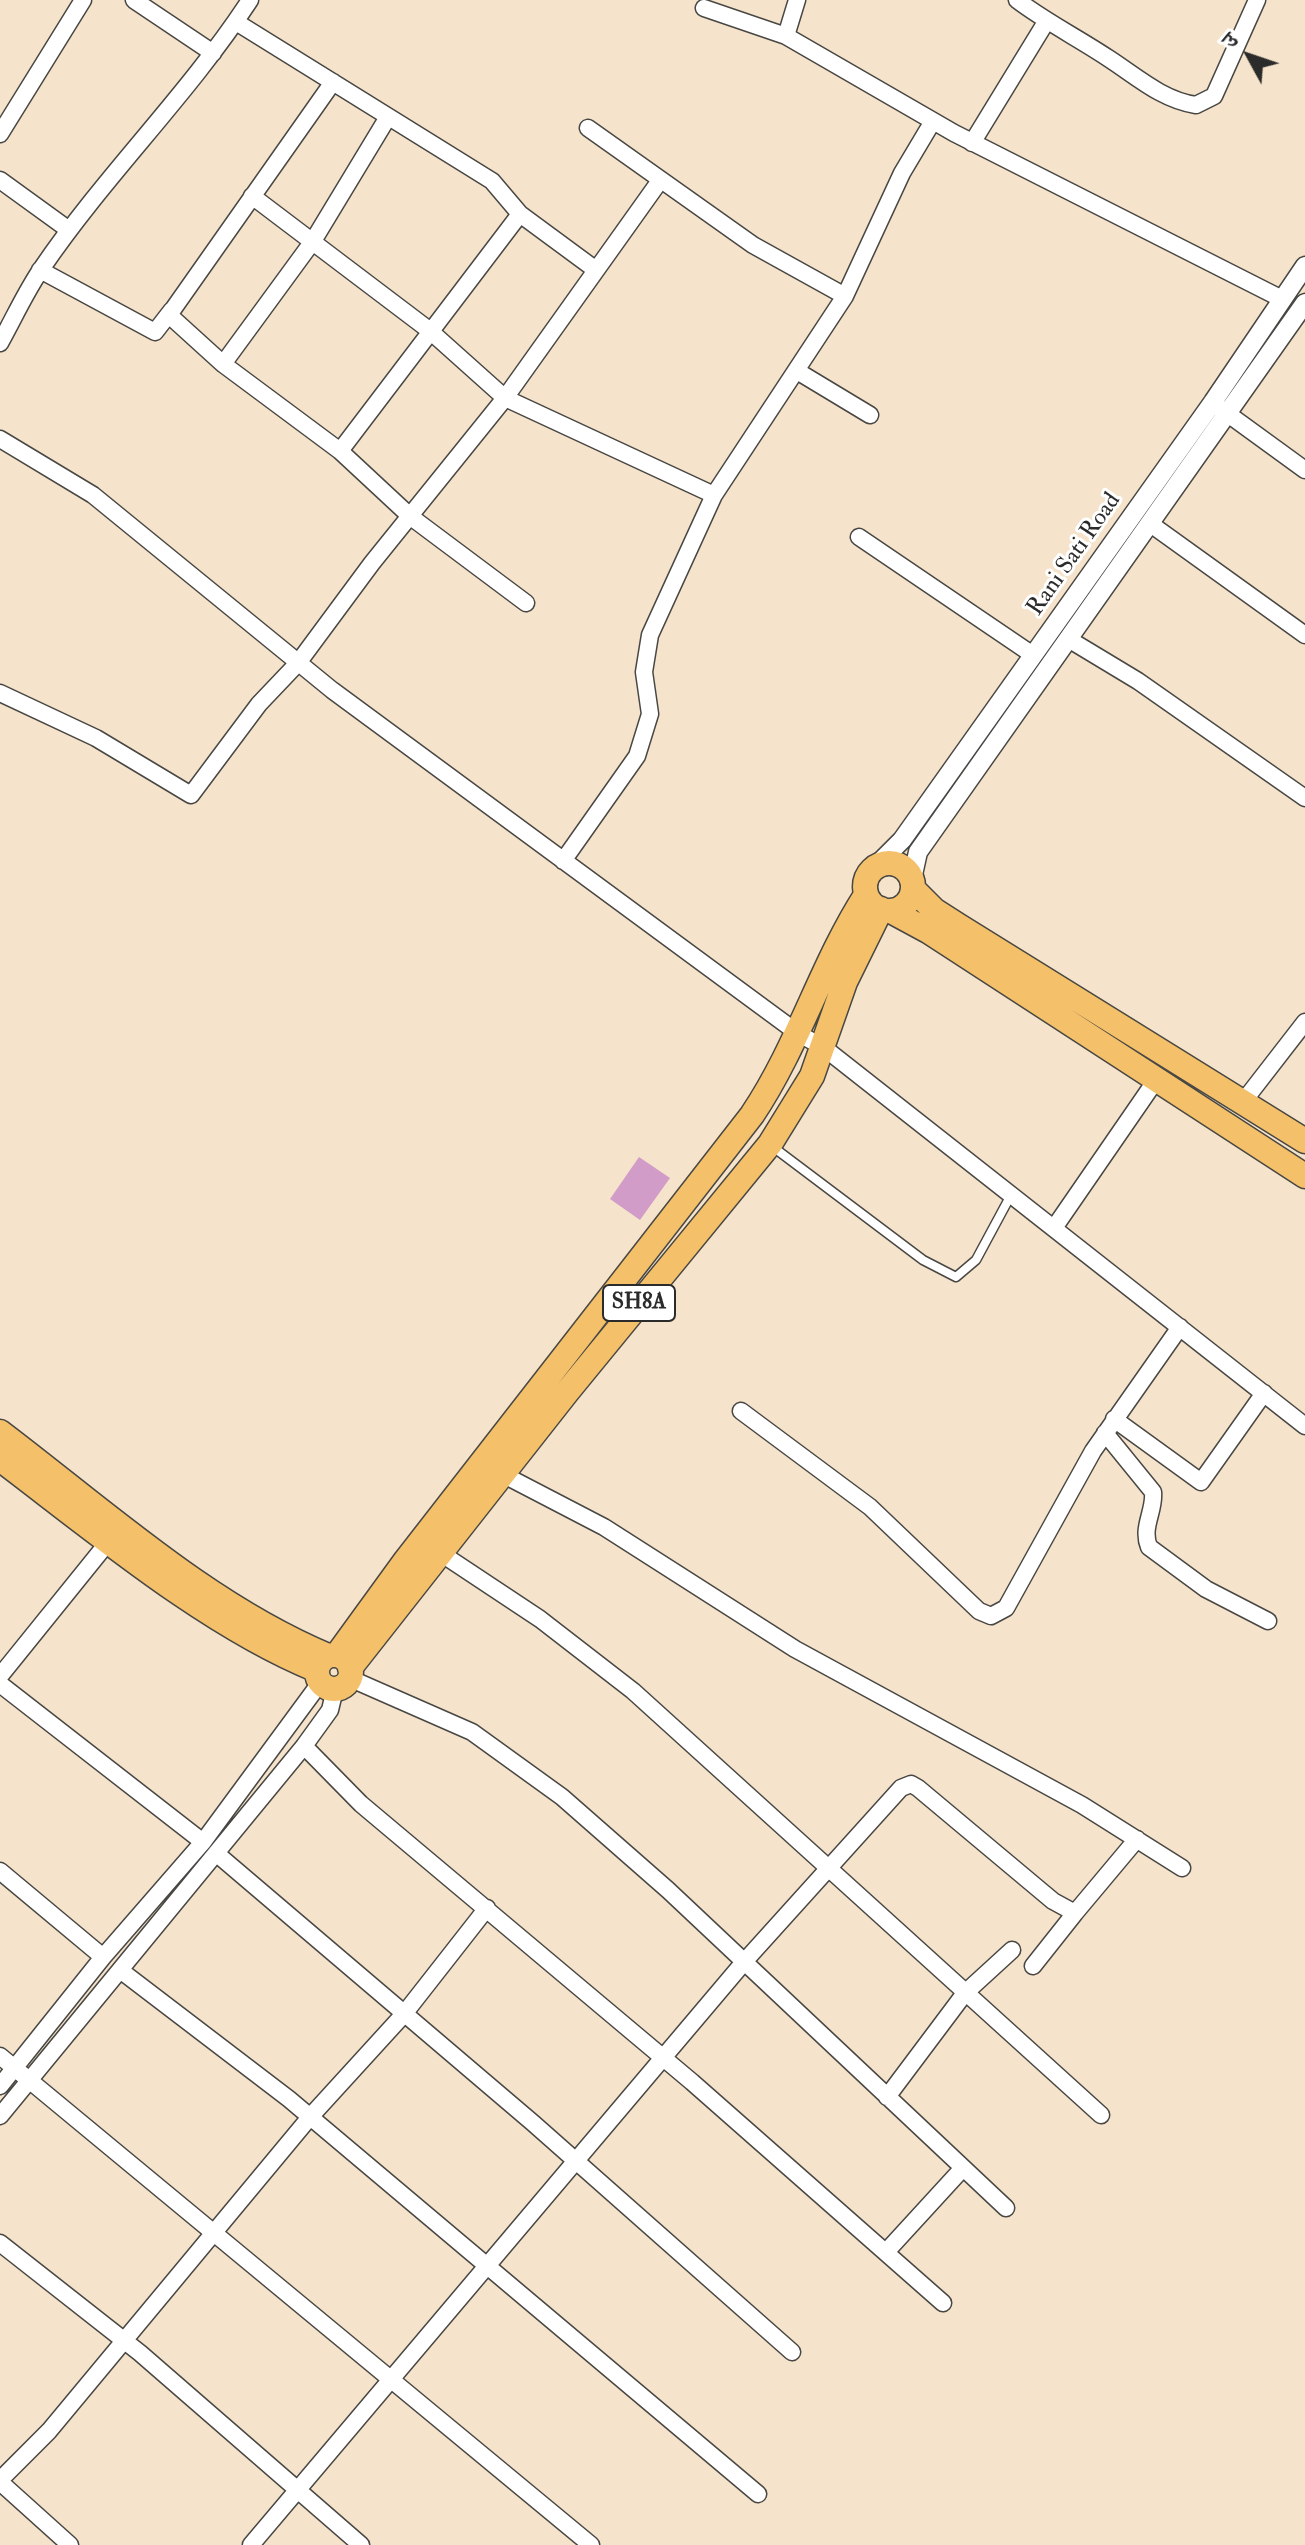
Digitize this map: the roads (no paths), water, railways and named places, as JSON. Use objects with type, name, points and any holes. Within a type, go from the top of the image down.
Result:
[{"type":"main road","points":[[876,866],[897,864],[934,910],[1305,1141]]},
{"type":"main road","name":"SH8A","points":[[876,866],[865,884],[879,905]]},
{"type":"main road","name":"SH8A","points":[[334,1671],[406,1560],[714,1167],[776,1080],[837,944],[879,905],[909,899],[912,884]]},
{"type":"main road","points":[[879,905],[928,931],[1305,1176]]},
{"type":"main road","name":"SH8A","points":[[334,1671],[439,1552],[770,1144],[801,1098],[823,1047],[849,971],[879,905]]},
{"type":"main road","points":[[0,1432],[253,1619],[334,1671]]},
{"type":"main road","points":[[0,1459],[109,1541],[254,1639],[334,1671]]},
{"type":"street","points":[[0,134],[83,0]]},
{"type":"street","points":[[134,0],[213,53]]},
{"type":"street","points":[[0,343],[40,270],[69,230],[213,53],[250,0]]},
{"type":"street","points":[[786,36],[797,0]]},
{"type":"street","points":[[1017,0],[1046,22],[1153,89],[1196,105],[1214,96],[1257,0]]},
{"type":"street","points":[[704,8],[786,36],[972,143],[1282,299]]},
{"type":"street","points":[[236,22],[492,181],[520,214],[596,270]]},
{"type":"street","points":[[972,143],[1046,22]]},
{"type":"street","points":[[40,270],[155,332],[333,82]]},
{"type":"street","points":[[223,364],[313,241],[388,117]]},
{"type":"street","points":[[563,861],[637,756],[650,714],[644,672],[650,635],[714,495],[845,296],[902,173],[933,121]]},
{"type":"street","points":[[588,128],[659,182],[753,245],[845,296]]},
{"type":"street","points":[[0,180],[69,230]]},
{"type":"street","points":[[0,693],[96,738],[191,795],[259,704],[298,663],[505,398],[659,182]]},
{"type":"street","points":[[252,196],[429,330],[505,398],[714,495]]},
{"type":"street","points":[[340,451],[401,375],[429,330],[520,214]]},
{"type":"street","name":"Rani Sati Road","points":[[876,866],[902,840],[1213,402],[1305,266]]},
{"type":"street","points":[[912,884],[918,852],[1152,525],[1305,303]]},
{"type":"street","points":[[172,310],[169,315],[223,364],[340,451],[411,517],[526,603]]},
{"type":"street","points":[[797,371],[870,415]]},
{"type":"street","points":[[1213,402],[1305,470]]},
{"type":"street","points":[[0,439],[93,495],[298,663],[799,1034],[823,1047],[1305,1426]]},
{"type":"street","points":[[1152,525],[1305,635]]},
{"type":"street","points":[[859,537],[1033,655]]},
{"type":"street","points":[[1070,640],[1138,681],[1305,798]]},
{"type":"street","points":[[1243,1102],[1305,1022]]},
{"type":"street","points":[[1054,1228],[1156,1080]]},
{"type":"street","points":[[741,1411],[870,1507],[979,1611],[991,1616],[1006,1608],[1105,1433],[1180,1327]]},
{"type":"street","points":[[1114,1419],[1201,1482],[1264,1393]]},
{"type":"street","points":[[1105,1433],[1153,1492],[1154,1502],[1146,1530],[1149,1547],[1206,1589],[1268,1621]]},
{"type":"street","points":[[502,1474],[604,1527],[795,1649],[1082,1805],[1182,1868]]},
{"type":"street","points":[[0,1676],[109,1541]]},
{"type":"street","points":[[439,1552],[540,1619],[633,1691],[1101,2115]]},
{"type":"street","points":[[0,2116],[304,1746],[330,1710],[334,1671]]},
{"type":"street","points":[[0,2086],[103,1957],[203,1842],[334,1671]]},
{"type":"street","points":[[334,1671],[472,1732],[562,1797],[744,1962],[1006,2208]]},
{"type":"street","points":[[0,1684],[203,1842]]},
{"type":"street","points":[[304,1746],[361,1804],[664,2059],[943,2303]]},
{"type":"street","points":[[251,2545],[390,2378],[489,2268],[744,1962],[901,1788],[911,1784],[1053,1901],[1075,1913]]},
{"type":"street","points":[[1033,1966],[1137,1839]]},
{"type":"street","points":[[217,1854],[576,2161],[792,2352]]},
{"type":"street","points":[[0,1871],[103,1957]]},
{"type":"street","points":[[70,2545],[0,2481],[49,2431],[310,2117],[404,2014],[487,1908]]},
{"type":"street","points":[[887,2097],[965,1993],[1012,1950]]},
{"type":"street","points":[[120,1970],[310,2117],[758,2494]]},
{"type":"street","points":[[0,2056],[591,2545]]},
{"type":"street","points":[[886,2252],[963,2168]]},
{"type":"street","points":[[0,2243],[125,2340],[361,2545]]},
{"type":"lane","points":[[770,1144],[923,1260],[956,1277],[976,1260],[1011,1195]]}]
